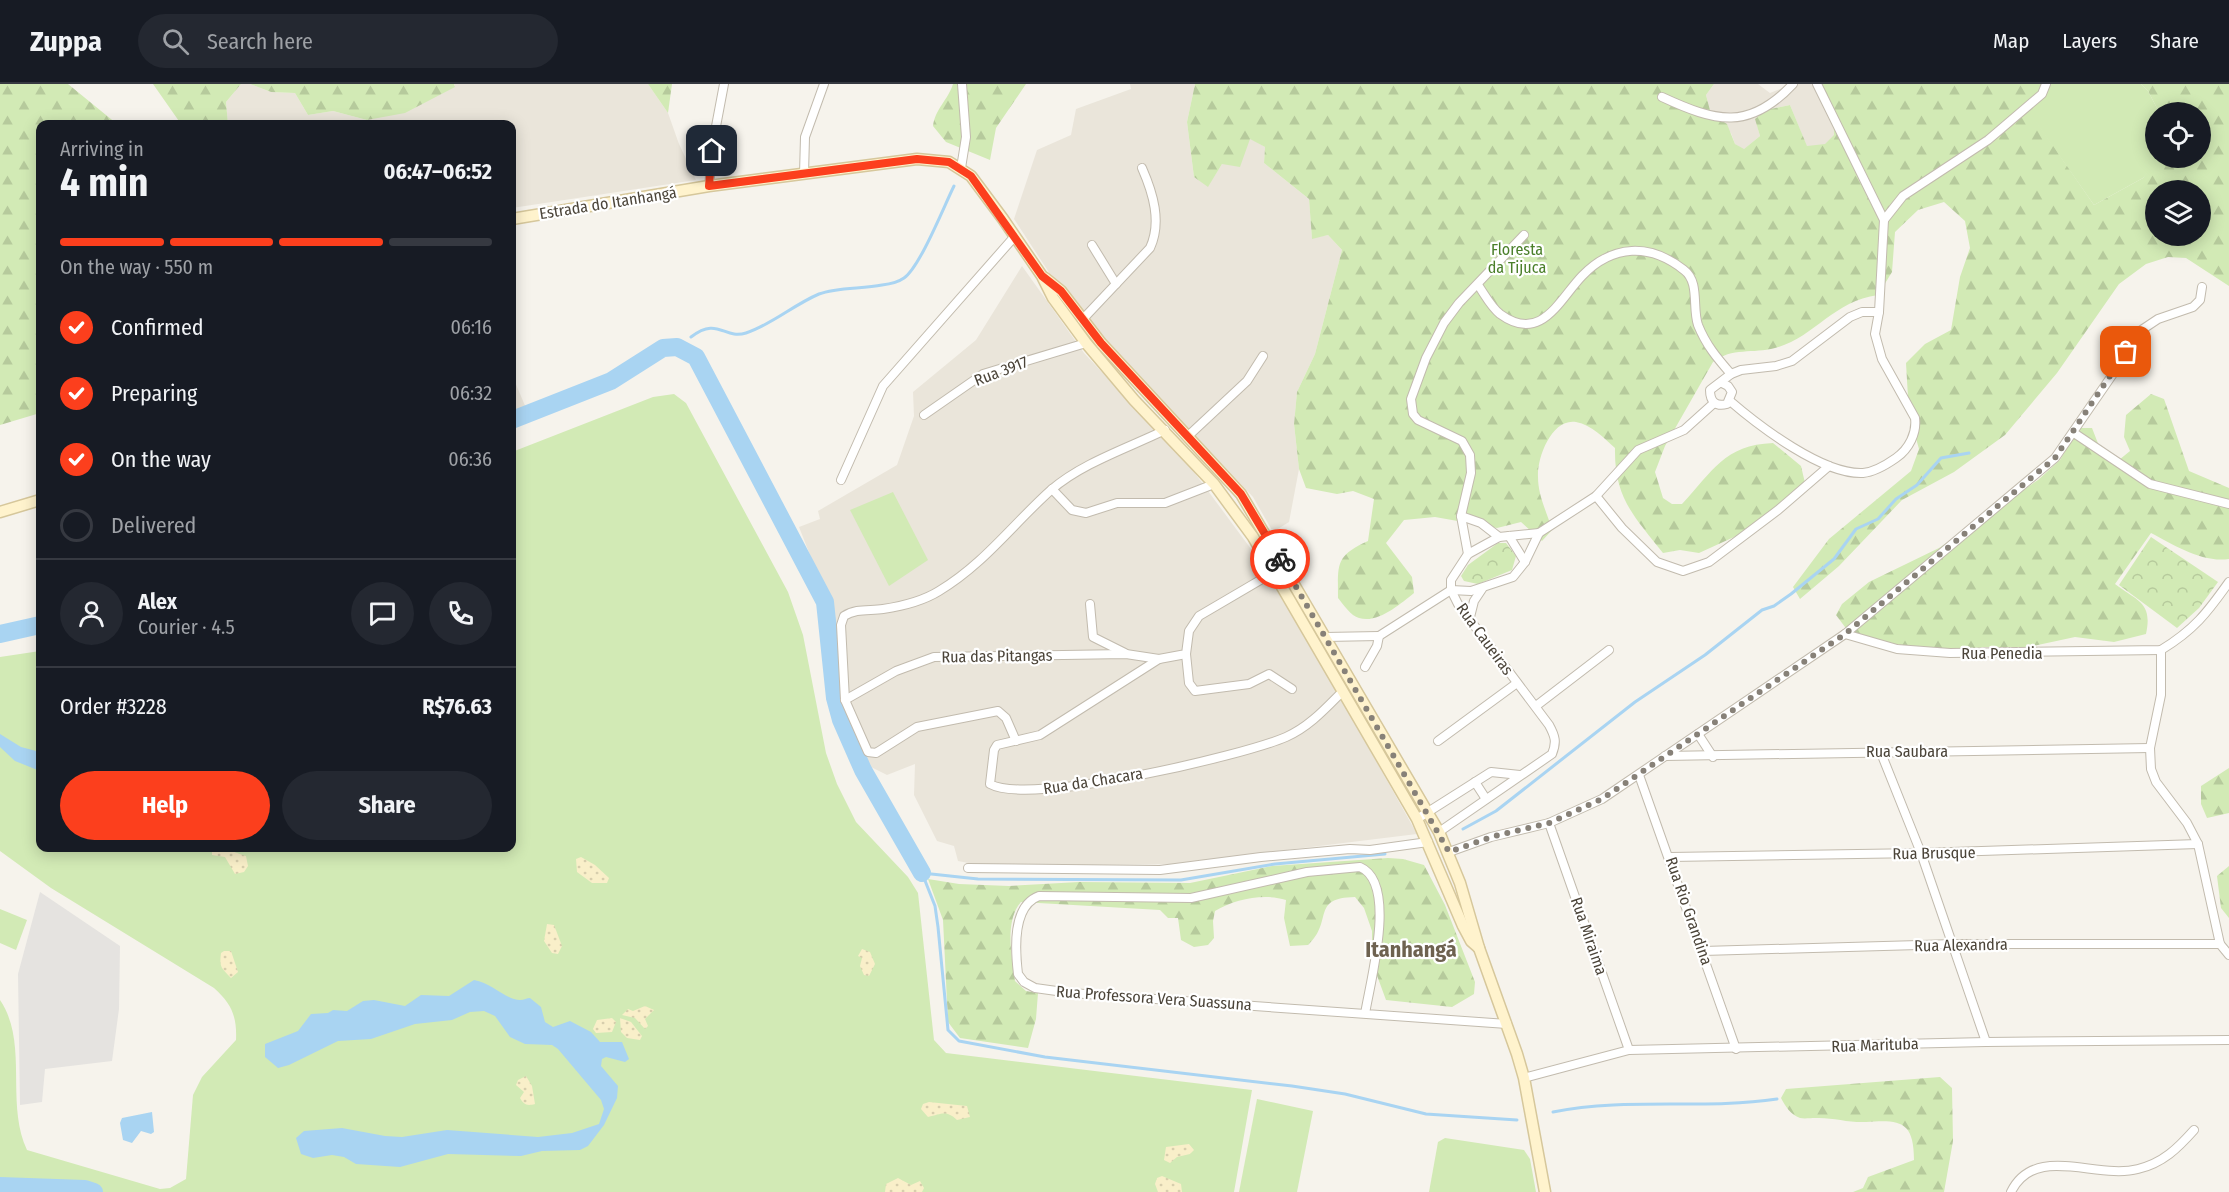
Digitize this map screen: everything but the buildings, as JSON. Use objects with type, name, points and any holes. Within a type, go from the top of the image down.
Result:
[{"type":"main road","name":"Estrada do Itanhangá","points":[[516,218],[709,186],[917,159],[943,160],[961,168],[983,190],[1042,276],[1053,298],[1086,343],[1134,400],[1214,484],[1253,537],[1417,819],[1463,926],[1471,941],[1479,948]]},
{"type":"main road","name":"Estrada do Itanhangá","points":[[1042,276],[1061,291],[1082,320],[1241,494],[1439,832],[1449,852],[1473,921],[1479,948],[1524,1078],[1545,1192]]},
{"type":"main road","points":[[0,512],[36,501]]},
{"type":"street","points":[[709,186],[714,137],[724,84]]},
{"type":"street","points":[[804,174],[805,137],[824,84]]},
{"type":"street","points":[[961,168],[966,137],[962,84]]},
{"type":"street","points":[[1662,97],[1694,111],[1737,119],[1768,106],[1793,84]]},
{"type":"street","points":[[1730,401],[1763,429],[1829,466],[1854,472],[1876,470],[1899,456],[1916,428],[1915,418],[1882,359],[1875,334],[1879,312],[1884,220],[1817,84]]},
{"type":"street","points":[[1884,220],[1903,196],[1988,140],[2042,94],[2046,84]]},
{"type":"street","points":[[1082,320],[1150,248],[1155,238],[1157,227],[1151,190],[1142,168]]},
{"type":"street","points":[[1468,554],[1461,516],[1471,473],[1470,455],[1461,441],[1418,420],[1413,414],[1411,399],[1426,358],[1444,323],[1459,303],[1524,235]]},
{"type":"street","points":[[841,480],[883,386],[1015,236]]},
{"type":"street","points":[[1092,245],[1116,284]]},
{"type":"street","points":[[1478,285],[1498,313],[1511,321],[1534,323],[1558,309],[1582,276],[1615,254],[1642,249],[1665,257],[1686,271],[1694,285],[1697,322],[1707,345],[1731,374]]},
{"type":"street","points":[[1449,852],[1491,837],[1549,823],[1602,799],[1845,634],[2032,480],[2055,458],[2074,433],[2137,333],[2158,319],[2193,307],[2200,300],[2202,287]]},
{"type":"street","points":[[1722,383],[1732,392],[1730,401],[1721,406],[1714,404],[1710,398],[1710,390],[1731,374],[1792,361],[1850,316],[1862,312],[1879,312]]},
{"type":"street","name":"Rua 3917","points":[[924,415],[983,374],[1086,343]]},
{"type":"street","points":[[1187,437],[1247,381],[1263,356]]},
{"type":"street","points":[[1325,637],[1379,636],[1451,590],[1471,591],[1513,577],[1525,562],[1539,533],[1596,496],[1638,450],[1696,423],[1714,404]]},
{"type":"street","points":[[1017,741],[1006,718],[998,711],[917,727],[872,753],[868,752],[852,721],[845,700],[841,625],[844,616],[858,610],[903,606],[930,596],[955,581],[987,556],[1052,489],[1165,430]]},
{"type":"street","points":[[2074,433],[2150,484],[2229,504]]},
{"type":"street","points":[[1596,496],[1622,528],[1657,562],[1683,571],[1709,562],[1778,510],[1829,466]]},
{"type":"street","points":[[1052,489],[1072,510],[1086,513],[1117,503],[1165,503],[1214,484]]},
{"type":"street","points":[[1461,516],[1481,523],[1499,537]]},
{"type":"street","name":"Rua Caueiras","points":[[1439,832],[1552,754],[1555,747],[1556,738],[1536,706],[1458,604],[1451,590],[1454,571],[1468,554],[1499,537],[1539,533]]},
{"type":"street","points":[[1509,536],[1525,562]]},
{"type":"street","points":[[1274,572],[1199,616],[1189,631],[1186,654],[1189,683],[1195,691],[1249,684],[1269,674],[1292,689]]},
{"type":"street","points":[[2229,582],[2192,630],[2161,650],[2161,695],[2150,748],[2151,769],[2156,782],[2187,823],[2198,844],[2220,944],[2229,955]]},
{"type":"street","points":[[1470,617],[1474,601],[1483,588]]},
{"type":"street","points":[[1090,604],[1093,637],[1126,654]]},
{"type":"street","name":"Rua Penedia","points":[[1845,634],[1897,649],[1950,653],[2161,650]]},
{"type":"street","points":[[1365,667],[1377,646],[1379,636]]},
{"type":"street","points":[[1536,706],[1609,650]]},
{"type":"street","name":"Rua das Pitangas","points":[[845,700],[896,670],[934,657],[1126,654],[1160,659]]},
{"type":"street","name":"Rua da Chacara","points":[[1186,654],[1160,659],[1040,735],[1002,742],[994,750],[990,784],[1013,789],[1072,787],[1161,770],[1272,742],[1304,727],[1343,691]]},
{"type":"street","points":[[1437,741],[1517,683]]},
{"type":"street","points":[[1698,734],[1713,757]]},
{"type":"street","name":"Rua Saubara","points":[[1665,756],[2150,748]]},
{"type":"street","points":[[1881,753],[1954,944],[1986,1042]]},
{"type":"street","points":[[1417,819],[1491,772],[1520,775]]},
{"type":"street","name":"Rua Rio Grandina","points":[[1639,775],[1736,1048]]},
{"type":"street","points":[[1475,782],[1486,799]]},
{"type":"street","name":"Rua Miraima","points":[[1549,823],[1629,1050]]},
{"type":"street","points":[[968,868],[1160,870],[1261,856],[1350,849],[1370,850],[1428,842]]},
{"type":"street","name":"Rua Brusque","points":[[1670,857],[1921,854],[2198,844]]},
{"type":"street","name":"Rua Professora Vera Suassuna","points":[[1365,1014],[1381,911],[1372,877],[1360,867],[1307,872],[1230,892],[1173,900],[1039,896],[1030,899],[1023,906],[1020,917],[1018,974],[1024,982],[1035,988],[1054,991],[1365,1014],[1507,1024]]},
{"type":"street","name":"Rua Alexandra","points":[[1703,951],[1954,944],[2220,944]]},
{"type":"street","name":"Rua Marituba","points":[[1524,1078],[1629,1050],[1986,1042],[2229,1040]]},
{"type":"street","points":[[2011,1192],[2020,1178],[2041,1166],[2052,1164],[2106,1173],[2139,1169],[2166,1158],[2194,1130]]},
{"type":"shaded area","points":[[241,84],[250,84],[271,92],[295,93],[308,115],[333,111],[367,120],[228,120],[226,102]]},
{"type":"shaded area","points":[[454,84],[648,84],[668,113],[679,144],[696,180],[516,207],[516,120],[367,120],[455,86]]},
{"type":"shaded area","points":[[1130,84],[1195,84],[1187,122],[1194,177],[1208,186],[1222,164],[1250,138],[1265,147],[1264,163],[1309,199],[1312,238],[1328,235],[1342,250],[1315,354],[1297,392],[1294,424],[1299,469],[1289,522],[1273,532],[1253,497],[1120,355],[1052,277],[1014,219],[1037,150],[1071,135],[1076,109],[1131,89]]},
{"type":"shaded area","points":[[1714,84],[1758,84],[1770,93],[1793,84],[1819,84],[1833,110],[1834,136],[1825,145],[1807,147],[1790,105],[1766,110],[1757,125],[1760,136],[1743,150],[1735,144],[1731,133],[1711,114],[1706,95]]},
{"type":"shaded area","points":[[1022,266],[1084,353],[1191,468],[1254,553],[1329,677],[1417,834],[1172,864],[984,866],[958,861],[954,846],[937,841],[914,795],[915,764],[887,775],[867,765],[844,721],[831,608],[799,527],[820,519],[818,511],[897,465],[914,416],[913,392],[976,340]]},
{"type":"shaded area","points":[[516,384],[526,408],[516,412]]},
{"type":"shaded area","points":[[40,892],[120,946],[119,1009],[112,1061],[45,1069],[42,1102],[20,1105],[18,974]]},
{"type":"green space","points":[[0,84],[68,84],[112,120],[36,120],[36,414],[0,425]]},
{"type":"green space","points":[[153,84],[241,84],[226,102],[228,120],[178,120]]},
{"type":"green space","points":[[250,84],[454,84],[455,87],[405,113],[367,120],[333,111],[308,115],[295,93],[271,92]]},
{"type":"green space","points":[[648,84],[672,84],[668,113]]},
{"type":"green space","points":[[953,84],[1026,84],[996,128],[990,160],[946,142],[933,126],[936,115]]},
{"type":"green space","name":"Floresta da Tijuca","points":[[1195,84],[1714,84],[1706,95],[1711,114],[1727,124],[1735,144],[1744,149],[1760,136],[1755,119],[1766,110],[1790,105],[1807,146],[1825,144],[1834,135],[1833,110],[1819,84],[2046,84],[2024,104],[2094,205],[2143,178],[2150,168],[2211,168],[2211,102],[2154,102],[2141,84],[2229,84],[2229,286],[2186,258],[2168,257],[2146,264],[2119,284],[2057,373],[2005,435],[1954,472],[1902,500],[1839,566],[1800,599],[1793,587],[1829,539],[1911,471],[1919,449],[1909,414],[1906,363],[1925,344],[1951,330],[1960,277],[1970,248],[1965,221],[1944,202],[1918,210],[1895,232],[1892,272],[1878,295],[1848,304],[1789,343],[1767,350],[1720,357],[1713,362],[1665,446],[1655,472],[1663,498],[1672,504],[1682,504],[1711,471],[1731,454],[1742,449],[1773,443],[1801,466],[1805,483],[1756,527],[1699,553],[1680,550],[1663,553],[1635,517],[1622,493],[1618,480],[1615,448],[1587,426],[1567,422],[1553,432],[1540,459],[1539,491],[1552,530],[1542,541],[1521,522],[1497,528],[1435,517],[1404,520],[1386,543],[1412,577],[1414,593],[1381,616],[1366,619],[1356,617],[1338,598],[1338,577],[1341,562],[1349,551],[1368,541],[1374,499],[1353,491],[1337,494],[1306,488],[1299,469],[1294,424],[1297,392],[1315,354],[1342,250],[1328,235],[1312,239],[1309,199],[1264,163],[1265,147],[1250,139],[1240,167],[1222,164],[1208,187],[1194,177],[1187,122]]},
{"type":"green space","points":[[2046,84],[2141,84],[2154,102],[2145,102],[2145,168],[2152,168],[2143,178],[2094,205],[2023,104]]},
{"type":"green space","points":[[674,394],[686,403],[788,592],[803,635],[826,753],[837,784],[856,822],[908,877],[918,893],[934,1040],[946,1053],[1252,1090],[1234,1192],[0,1192],[0,1000],[9,1017],[13,1035],[18,1113],[27,1150],[160,1189],[170,1188],[186,1179],[193,1095],[202,1077],[236,1040],[236,1032],[229,1005],[214,988],[51,888],[0,851],[0,657],[36,652],[36,852],[516,852],[516,450],[653,397]]},
{"type":"green space","points":[[2151,394],[2164,399],[2189,471],[2229,488],[2229,559],[2219,560],[2199,556],[2151,533],[2115,584],[2141,603],[2145,609],[2148,623],[2146,634],[2114,642],[2075,637],[2028,647],[1985,647],[1937,653],[1854,639],[1836,615],[1842,604],[1869,582],[1939,548],[2038,480],[2060,460],[2079,428],[2092,428],[2099,446],[2119,460],[2130,451],[2124,437],[2126,415]]},
{"type":"green space","points":[[893,492],[928,560],[889,586],[850,510]]},
{"type":"green space","points":[[2151,537],[2218,582],[2199,608],[2177,628],[2119,585]]},
{"type":"green space","points":[[1498,543],[1506,543],[1516,556],[1512,570],[1478,584],[1464,581],[1461,576],[1468,565]]},
{"type":"green space","points":[[2229,768],[2229,813],[2207,818],[2201,804],[2201,786]]},
{"type":"green space","points":[[1403,859],[1424,865],[1445,905],[1475,982],[1474,994],[1452,1007],[1386,1000],[1372,962],[1372,931],[1364,908],[1355,897],[1341,898],[1327,906],[1320,928],[1308,945],[1290,946],[1284,918],[1286,900],[1277,898],[1250,898],[1231,903],[1215,911],[1214,938],[1208,945],[1194,947],[1181,940],[1178,918],[1168,918],[1160,910],[1021,902],[1012,919],[1010,940],[1015,981],[1026,991],[1038,993],[1036,1019],[1028,1048],[960,1038],[948,1022],[943,920],[928,879],[959,884],[1009,886],[1079,882],[1190,883],[1272,866]]},
{"type":"green space","points":[[2229,866],[2229,918],[2221,908],[2217,876]]},
{"type":"green space","points":[[0,909],[27,920],[16,950],[0,943]]},
{"type":"green space","points":[[1940,1077],[1952,1088],[1953,1141],[1944,1192],[1853,1192],[1863,1188],[1868,1177],[1914,1160],[1908,1130],[1902,1125],[1887,1121],[1860,1122],[1828,1118],[1800,1118],[1789,1110],[1781,1098],[1786,1089]]},
{"type":"green space","points":[[1257,1099],[1313,1111],[1297,1192],[1239,1192]]},
{"type":"green space","points":[[1445,1138],[1524,1150],[1530,1159],[1536,1192],[1429,1192],[1438,1142]]},
{"type":"sand","points":[[212,852],[235,852],[246,856],[248,866],[244,872],[235,874],[225,857],[212,855]]},
{"type":"sand","points":[[581,857],[595,865],[609,878],[607,883],[592,883],[577,872],[576,859]]},
{"type":"sand","points":[[547,924],[554,925],[562,946],[558,954],[552,953],[544,941]]},
{"type":"sand","points":[[862,949],[870,952],[875,964],[869,976],[864,975],[860,966],[862,958],[858,956]]},
{"type":"sand","points":[[231,951],[238,972],[231,978],[223,970],[220,962],[221,953]]},
{"type":"sand","points":[[645,1006],[654,1010],[645,1019],[648,1026],[645,1029],[635,1018],[622,1015],[628,1009],[633,1011]]},
{"type":"sand","points":[[612,1018],[616,1022],[612,1032],[596,1033],[593,1029],[597,1020]]},
{"type":"sand","points":[[620,1018],[631,1022],[642,1036],[640,1040],[627,1038],[621,1032]]},
{"type":"sand","points":[[526,1076],[532,1086],[535,1104],[526,1104],[520,1098],[524,1092],[516,1085],[518,1080]]},
{"type":"sand","points":[[929,1102],[967,1106],[970,1117],[957,1120],[944,1114],[928,1117],[921,1109],[923,1104]]},
{"type":"sand","points":[[1189,1144],[1194,1150],[1190,1154],[1177,1157],[1170,1163],[1164,1160],[1166,1147]]},
{"type":"sand","points":[[1162,1176],[1181,1184],[1182,1192],[1158,1192],[1155,1184],[1157,1178]]},
{"type":"sand","points":[[898,1178],[911,1185],[920,1181],[924,1188],[922,1192],[885,1192],[886,1184]]},
{"type":"water","points":[[0,734],[21,747],[36,751],[36,769],[15,761],[0,747]]},
{"type":"water","points":[[474,980],[487,984],[515,999],[530,998],[541,1007],[545,1022],[553,1027],[570,1021],[591,1032],[600,1042],[622,1042],[629,1059],[625,1062],[606,1057],[602,1059],[601,1066],[618,1086],[617,1098],[604,1125],[588,1146],[580,1150],[542,1151],[521,1156],[448,1154],[400,1167],[356,1164],[344,1157],[332,1155],[313,1158],[301,1154],[296,1138],[304,1131],[342,1128],[402,1137],[447,1130],[538,1137],[572,1133],[599,1124],[604,1109],[601,1100],[558,1049],[552,1045],[525,1044],[510,1037],[495,1016],[484,1011],[470,1012],[452,1020],[415,1024],[371,1039],[338,1041],[278,1068],[265,1057],[265,1044],[298,1031],[311,1014],[328,1013],[333,1010],[347,1011],[363,1001],[374,1000],[405,1006],[421,995],[449,996]]},
{"type":"water","points":[[152,1112],[154,1132],[151,1134],[141,1131],[132,1143],[123,1140],[120,1123],[122,1118]]},
{"type":"water","points":[[0,1180],[31,1181],[32,1192],[0,1192]]},
{"type":"waterway","points":[[691,337],[708,328],[732,334],[746,333],[765,325],[819,294],[901,280],[917,262],[954,186]]},
{"type":"waterway","points":[[516,418],[611,381],[663,348],[677,347],[696,357],[825,602],[835,698],[841,720],[863,770],[922,873]]},
{"type":"waterway","points":[[1463,829],[1496,811],[1635,702],[1705,655],[1762,610],[1774,606],[1791,594],[1834,559],[1856,529],[1878,519],[1896,499],[1917,485],[1941,458],[1969,453]]},
{"type":"waterway","points":[[0,634],[36,626]]},
{"type":"waterway","points":[[1385,854],[1275,864],[1181,880],[978,879],[922,873],[935,906],[948,1030],[959,1041],[1045,1057],[1292,1086],[1345,1094],[1426,1114],[1517,1120]]},
{"type":"waterway","points":[[1553,1112],[1609,1105],[1721,1104],[1777,1099]]},
{"type":"waterway","points":[[0,1186],[85,1189],[94,1192]]},
{"type":"way so far","points":[[1280,559],[1449,852],[1491,837],[1549,823],[1602,799],[1845,634],[2032,480],[2055,458],[2074,433],[2126,352]]},
{"type":"district","name":"Itanhangá","points":[[1411,949]]},
{"type":"route","points":[[712,151],[709,186],[917,159],[936,159],[961,168],[983,190],[1042,276],[1061,291],[1101,343],[1241,494],[1280,559]]}]
